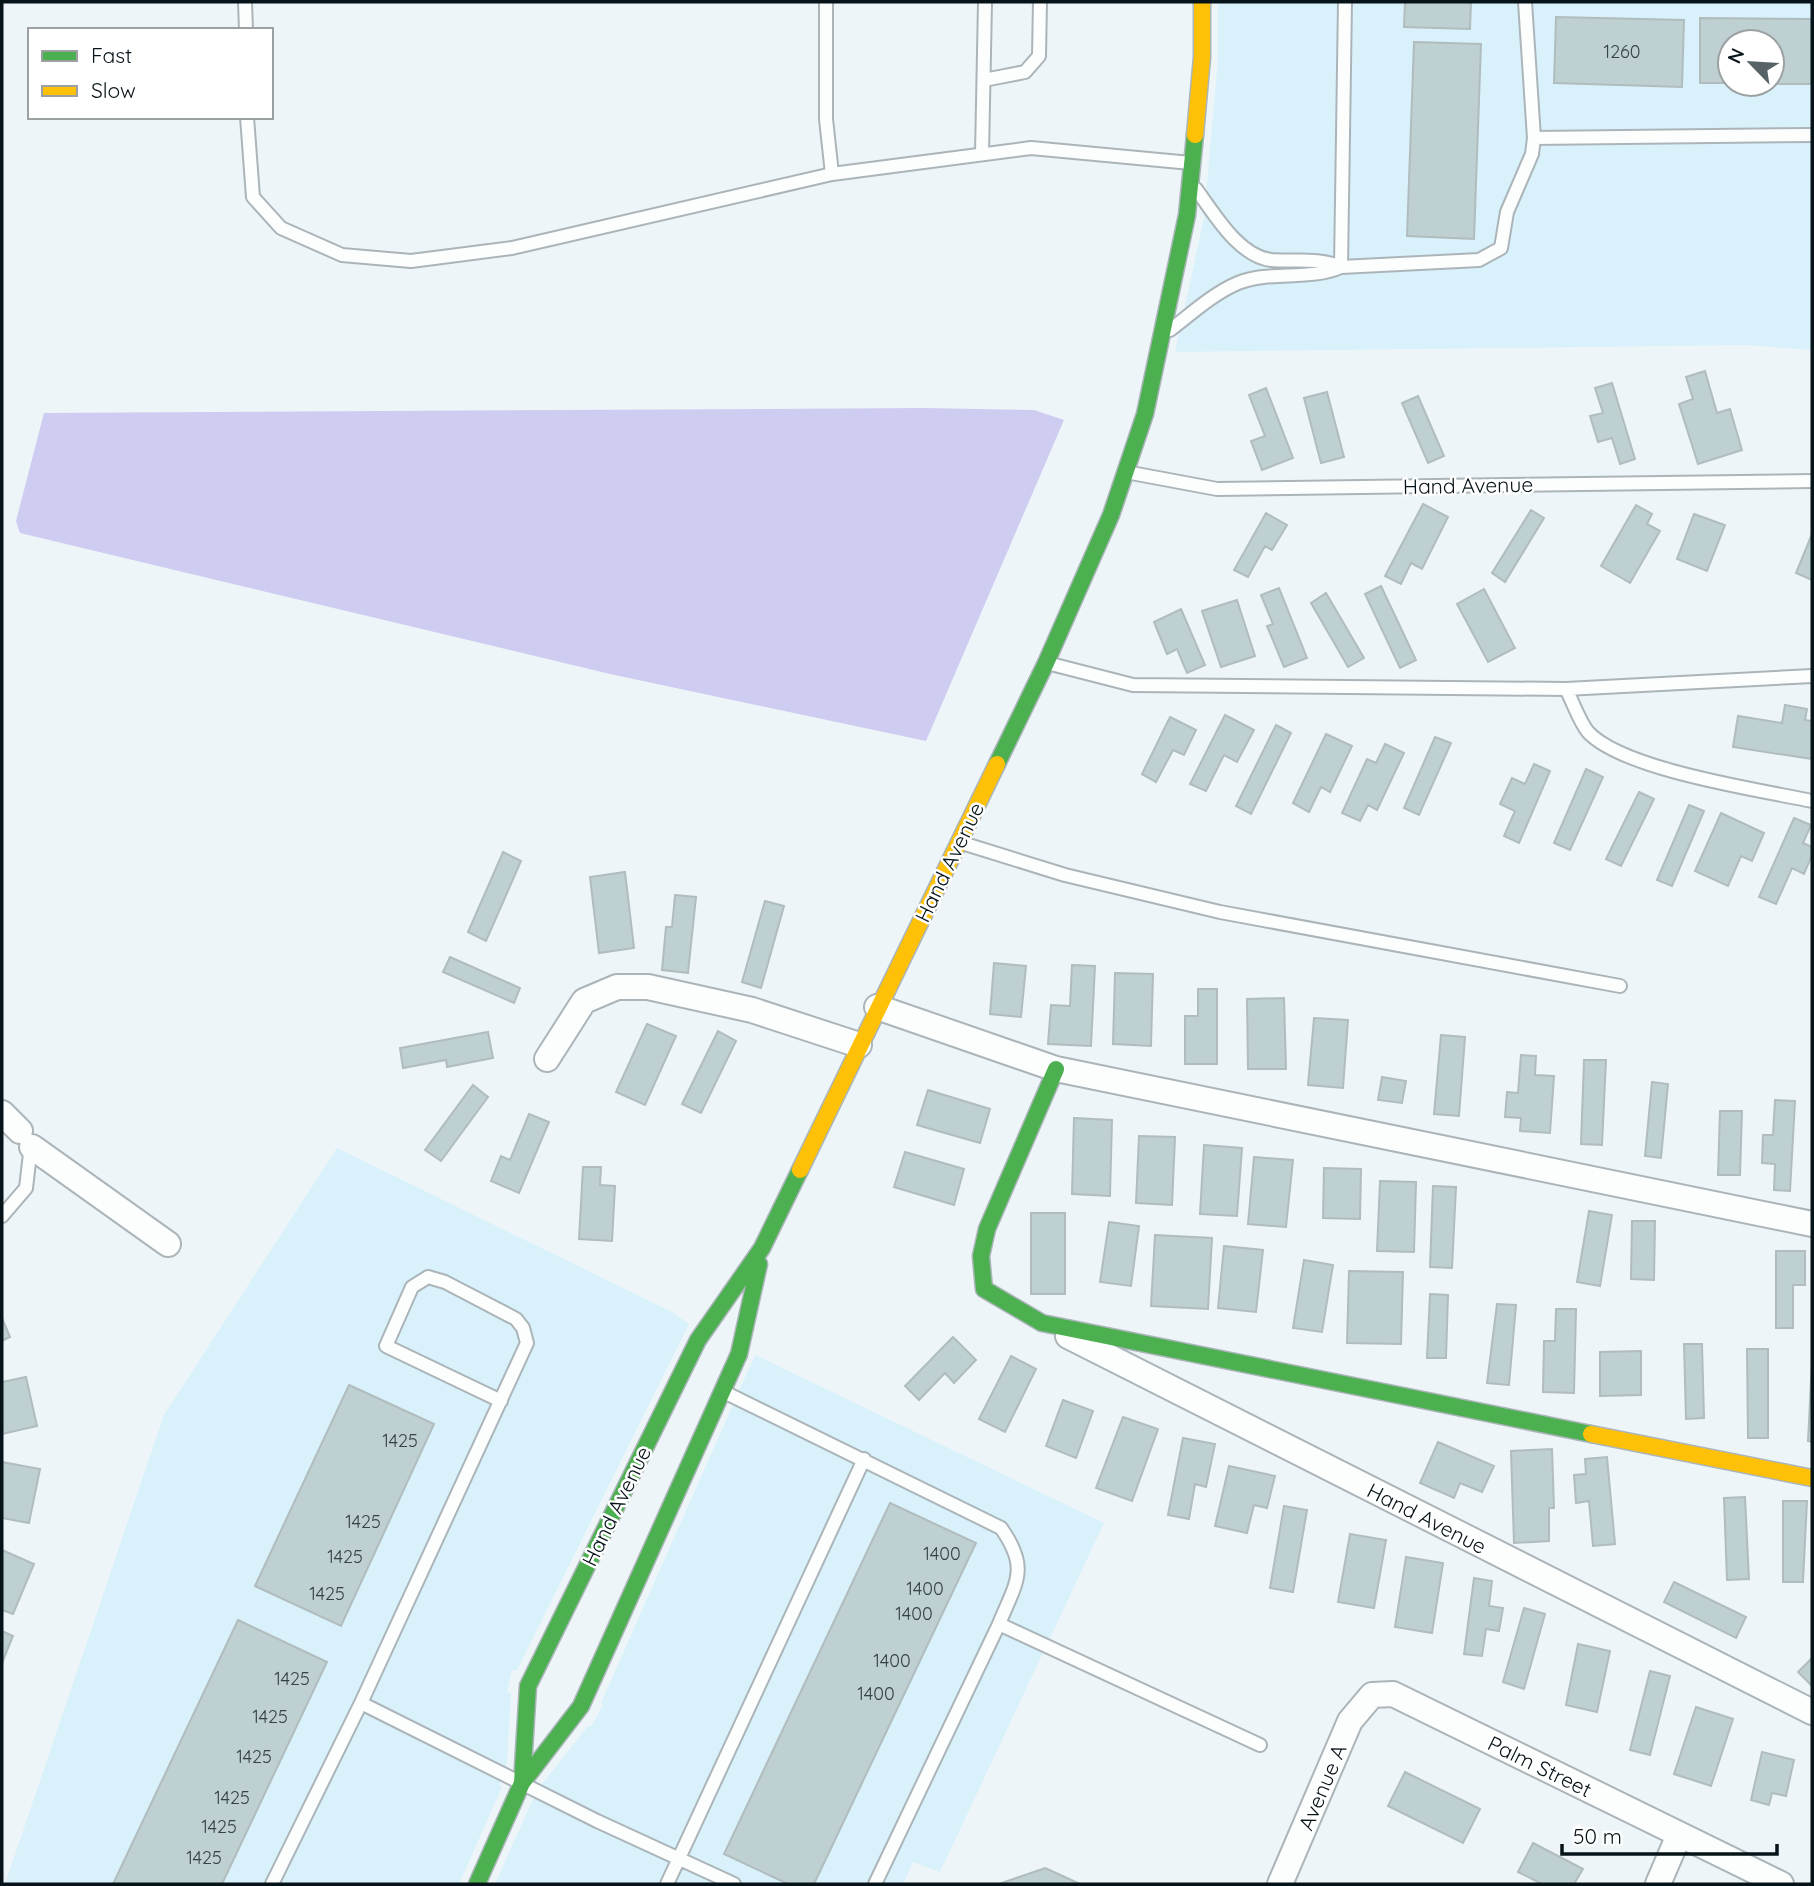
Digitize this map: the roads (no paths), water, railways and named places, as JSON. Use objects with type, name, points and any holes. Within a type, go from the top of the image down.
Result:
[{"type":"street","name":"Hand Avenue","points":[[522,1783],[528,1686],[698,1340],[762,1248],[1046,663],[1111,515],[1145,414],[1187,215],[1202,57],[1202,2]]},
{"type":"street","points":[[547,1059],[584,1001],[617,987],[648,987],[752,1010],[859,1045]]},
{"type":"street","points":[[877,1007],[1056,1069],[1812,1224]]},
{"type":"street","points":[[1056,1069],[987,1229],[981,1256],[984,1289],[1042,1323],[1812,1478]]},
{"type":"street","points":[[2,1113],[26,1139],[168,1244]]},
{"type":"street","name":"Hand Avenue","points":[[477,1884],[522,1783],[581,1706],[739,1354],[762,1248]]},
{"type":"street","name":"Hand Avenue","points":[[1042,1323],[1812,1712]]},
{"type":"street","name":"Palm Street","points":[[1373,1696],[1393,1694],[1781,1884]]},
{"type":"street","name":"Avenue A","points":[[1280,1884],[1350,1721],[1373,1696]]},
{"type":"street","points":[[1658,1884],[1679,1835]]},
{"type":"lane","points":[[245,2],[246,28]]},
{"type":"lane","points":[[826,2],[827,118],[832,174]]},
{"type":"lane","points":[[982,154],[985,2]]},
{"type":"lane","points":[[984,80],[1025,72],[1039,56],[1040,2]]},
{"type":"lane","points":[[1341,267],[1345,2]]},
{"type":"lane","points":[[1161,336],[1239,283],[1266,277],[1324,275],[1341,267],[1479,260],[1501,248],[1507,212],[1532,154],[1534,138],[1525,2]]},
{"type":"lane","points":[[247,119],[253,197],[281,228],[342,255],[411,261],[512,248],[832,174],[982,154],[1031,148],[1193,163]]},
{"type":"lane","points":[[1534,138],[1812,135]]},
{"type":"lane","points":[[1191,182],[1227,230],[1247,248],[1267,260],[1325,260],[1341,267]]},
{"type":"lane","name":"Hand Avenue","points":[[1126,471],[1217,489],[1812,481]]},
{"type":"lane","points":[[1046,663],[1133,685],[1566,689],[1812,676]]},
{"type":"lane","points":[[1566,689],[1588,732],[1610,747],[1699,778],[1812,801]]},
{"type":"lane","points":[[958,841],[1065,875],[1220,912],[1620,986]]},
{"type":"lane","points":[[2,1216],[26,1188],[26,1139]]},
{"type":"lane","points":[[272,1884],[361,1703],[501,1401],[527,1343],[523,1328],[516,1319],[445,1282],[428,1278],[412,1287],[386,1346],[501,1401]]},
{"type":"lane","points":[[722,1391],[1001,1528],[1019,1562],[1017,1579],[999,1624],[877,1883]]},
{"type":"lane","points":[[667,1884],[864,1459]]},
{"type":"lane","points":[[999,1624],[1261,1745]]},
{"type":"lane","points":[[361,1703],[734,1884]]},
{"type":"water","points":[[924,408],[1034,410],[1064,420],[926,741],[610,674],[20,533],[16,521],[44,413]]}]
